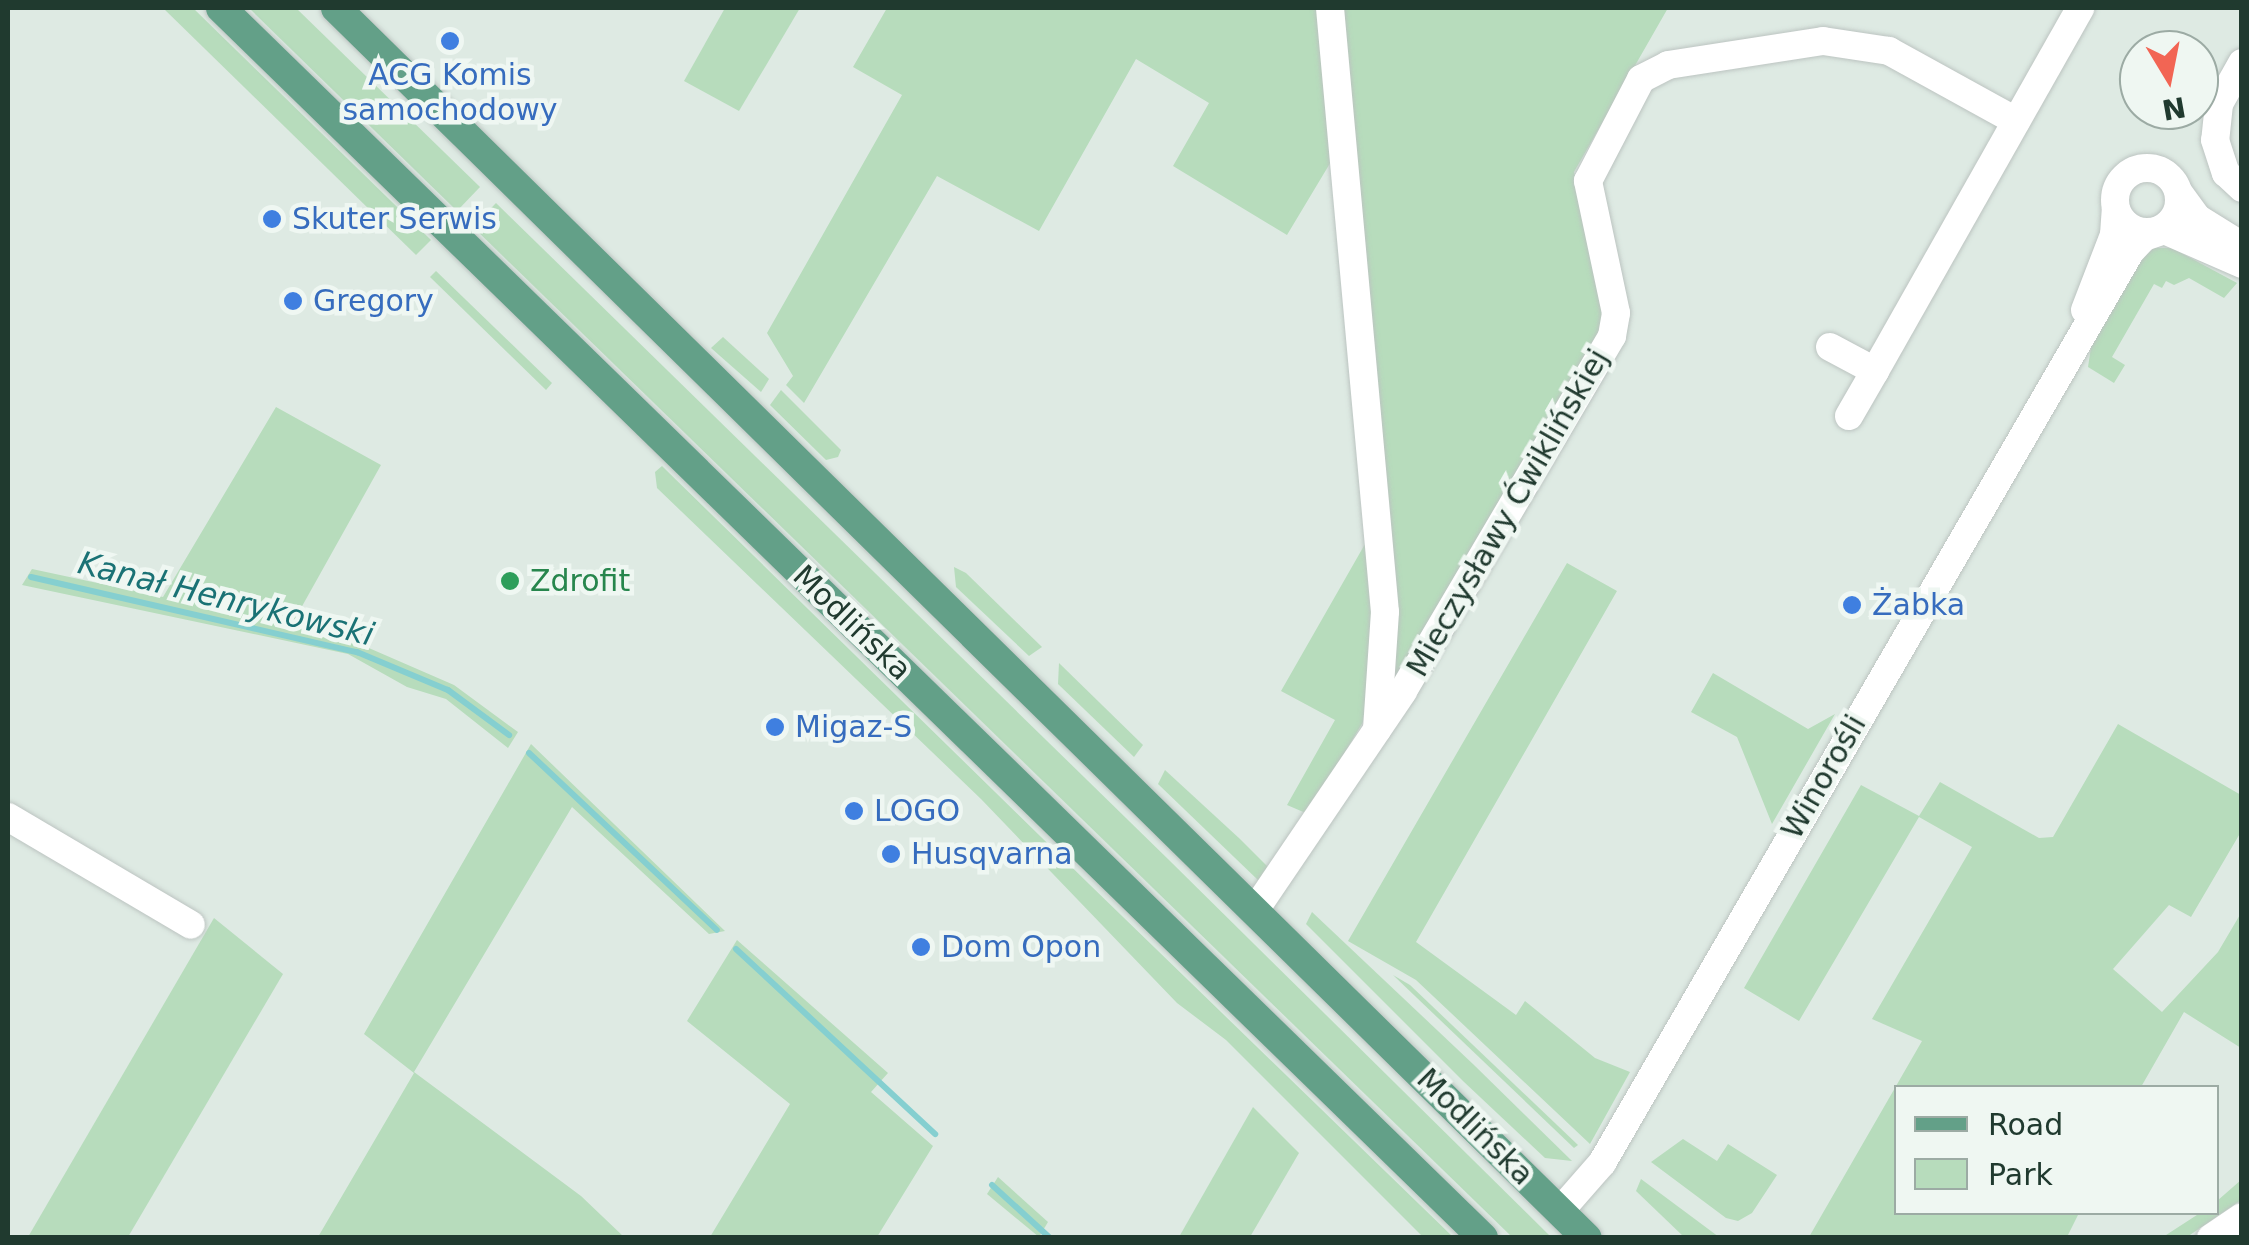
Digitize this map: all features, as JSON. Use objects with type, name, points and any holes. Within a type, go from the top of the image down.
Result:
[{"type":"main road","name":"Modlińska","points":[[221,8],[1483,1238]]},
{"type":"main road","name":"Modlińska","points":[[336,8],[1587,1238]]},
{"type":"street","name":"Mieczysławy Ćwiklińskiej","points":[[1330,8],[1385,612],[1377,730]]},
{"type":"street","points":[[1849,416],[2080,8]]},
{"type":"street","name":"Mieczysławy Ćwiklińskiej","points":[[1255,910],[1377,730],[1612,336],[1616,313],[1588,181],[1651,70],[1780,43],[1874,46],[2016,122]]},
{"type":"street","points":[[2242,63],[2218,104],[2215,140],[2226,172],[2242,188]]},
{"type":"street","points":[[2242,246],[2197,218],[2166,173],[2142,168],[2122,180],[2116,209],[2130,228],[2173,232],[2242,264]]},
{"type":"street","points":[[2154,232],[2175,217],[2179,193]]},
{"type":"street","name":"Winorośli","points":[[2077,335],[2114,234],[2116,209]]},
{"type":"street","name":"Winorośli","points":[[1560,1212],[1602,1163],[2077,335],[2136,244],[2154,232]]},
{"type":"street","points":[[1830,347],[1875,371]]},
{"type":"street","points":[[8,817],[190,925]]},
{"type":"street","points":[[2211,1238],[2242,1217]]},
{"type":"green space","points":[[163,8],[193,8],[431,240],[416,255]]},
{"type":"green space","points":[[249,8],[296,8],[480,187],[457,211]]},
{"type":"green space","points":[[725,8],[800,8],[739,111],[684,81]]},
{"type":"green space","points":[[887,8],[1318,8],[1332,160],[1287,235],[1173,166],[1209,103],[1136,59],[1039,231],[937,176],[804,403],[786,385],[793,376],[767,333],[902,95],[853,67]]},
{"type":"green space","points":[[1342,8],[1668,8],[1574,172],[1606,326],[1389,693]]},
{"type":"green space","points":[[496,203],[1551,1237],[1512,1237],[473,227]]},
{"type":"green space","points":[[2154,248],[2172,248],[2237,283],[2224,298],[2189,278],[2174,285],[2166,281],[2162,288],[2154,284],[2112,357],[2125,365],[2114,383],[2088,367],[2091,347],[2141,260]]},
{"type":"green space","points":[[436,271],[552,383],[546,390],[430,277]]},
{"type":"green space","points":[[723,337],[769,379],[761,392],[711,348]]},
{"type":"green space","points":[[781,390],[841,450],[838,457],[826,460],[770,405]]},
{"type":"green space","points":[[276,407],[381,465],[291,626],[355,642],[454,685],[518,732],[508,748],[446,699],[407,687],[348,654],[22,585],[32,569],[163,597]]},
{"type":"green space","points":[[662,466],[1453,1237],[1423,1237],[1226,1040],[1177,1003],[981,799],[657,488],[655,472]]},
{"type":"green space","points":[[1365,544],[1375,622],[1363,722],[1308,814],[1287,805],[1335,720],[1281,691]]},
{"type":"green space","points":[[1567,563],[1617,591],[1416,942],[1516,1015],[1525,1001],[1595,1058],[1630,1072],[1590,1144],[1416,980],[1348,941]]},
{"type":"green space","points":[[954,567],[966,573],[1042,647],[1029,656],[956,587]]},
{"type":"green space","points":[[1059,663],[1143,745],[1134,757],[1058,684]]},
{"type":"green space","points":[[1713,673],[1808,729],[1835,714],[1772,824],[1737,737],[1691,712]]},
{"type":"green space","points":[[2118,724],[2241,795],[2242,830],[2191,917],[2169,905],[2113,969],[2162,1012],[2218,952],[2241,913],[2241,1048],[2184,1012],[2142,1085],[1897,1085],[1922,1041],[1872,1019],[1972,847],[1919,817],[1799,1021],[1744,988],[1861,785],[1919,816],[1940,782],[2039,838],[2053,837]]},
{"type":"green space","points":[[531,744],[725,931],[709,934],[572,807],[414,1072],[581,1196],[624,1237],[318,1237],[414,1073],[364,1034]]},
{"type":"green space","points":[[1165,770],[1272,871],[1259,881],[1158,784]]},
{"type":"green space","points":[[1312,912],[1572,1161],[1545,1158],[1463,1081],[1306,924]]},
{"type":"green space","points":[[214,918],[283,974],[128,1237],[28,1237]]},
{"type":"green space","points":[[737,940],[888,1073],[871,1092],[933,1146],[877,1237],[710,1237],[790,1104],[687,1021]]},
{"type":"green space","points":[[1393,975],[1410,985],[1578,1145],[1574,1148]]},
{"type":"green space","points":[[1894,1090],[1894,1215],[2078,1215],[2067,1237],[1809,1237]]},
{"type":"green space","points":[[1253,1107],[1299,1153],[1250,1237],[1179,1237]]},
{"type":"green space","points":[[1683,1139],[1717,1161],[1728,1144],[1777,1175],[1752,1213],[1738,1221],[1726,1218],[1651,1162]]},
{"type":"green space","points":[[998,1177],[1048,1222],[1039,1237],[987,1194]]},
{"type":"green space","points":[[1641,1179],[1719,1237],[1684,1237],[1636,1191]]},
{"type":"green space","points":[[2241,1180],[2241,1200],[2187,1237],[2163,1237],[2197,1215],[2219,1215],[2219,1199]]},
{"type":"waterway","name":"Kanał Henrykowski","points":[[31,577],[357,652],[448,690],[509,735]]},
{"type":"waterway","name":"Kanał Henrykowski","points":[[529,753],[717,930]]},
{"type":"waterway","name":"Kanał Henrykowski","points":[[736,949],[935,1134]]},
{"type":"waterway","name":"Kanał Henrykowski","points":[[992,1185],[1050,1238]]},
{"type":"place","name":"ACG Komis samochodowy","points":[[450,41]]},
{"type":"place","name":"Skuter Serwis","points":[[272,219]]},
{"type":"place","name":"Gregory","points":[[293,301]]},
{"type":"place","name":"Zdrofit","points":[[510,581]]},
{"type":"place","name":"Żabka","points":[[1852,605]]},
{"type":"place","name":"Migaz-S","points":[[775,727]]},
{"type":"place","name":"LOGO","points":[[854,811]]},
{"type":"place","name":"Husqvarna","points":[[891,854]]},
{"type":"place","name":"Dom Opon","points":[[921,947]]}]
